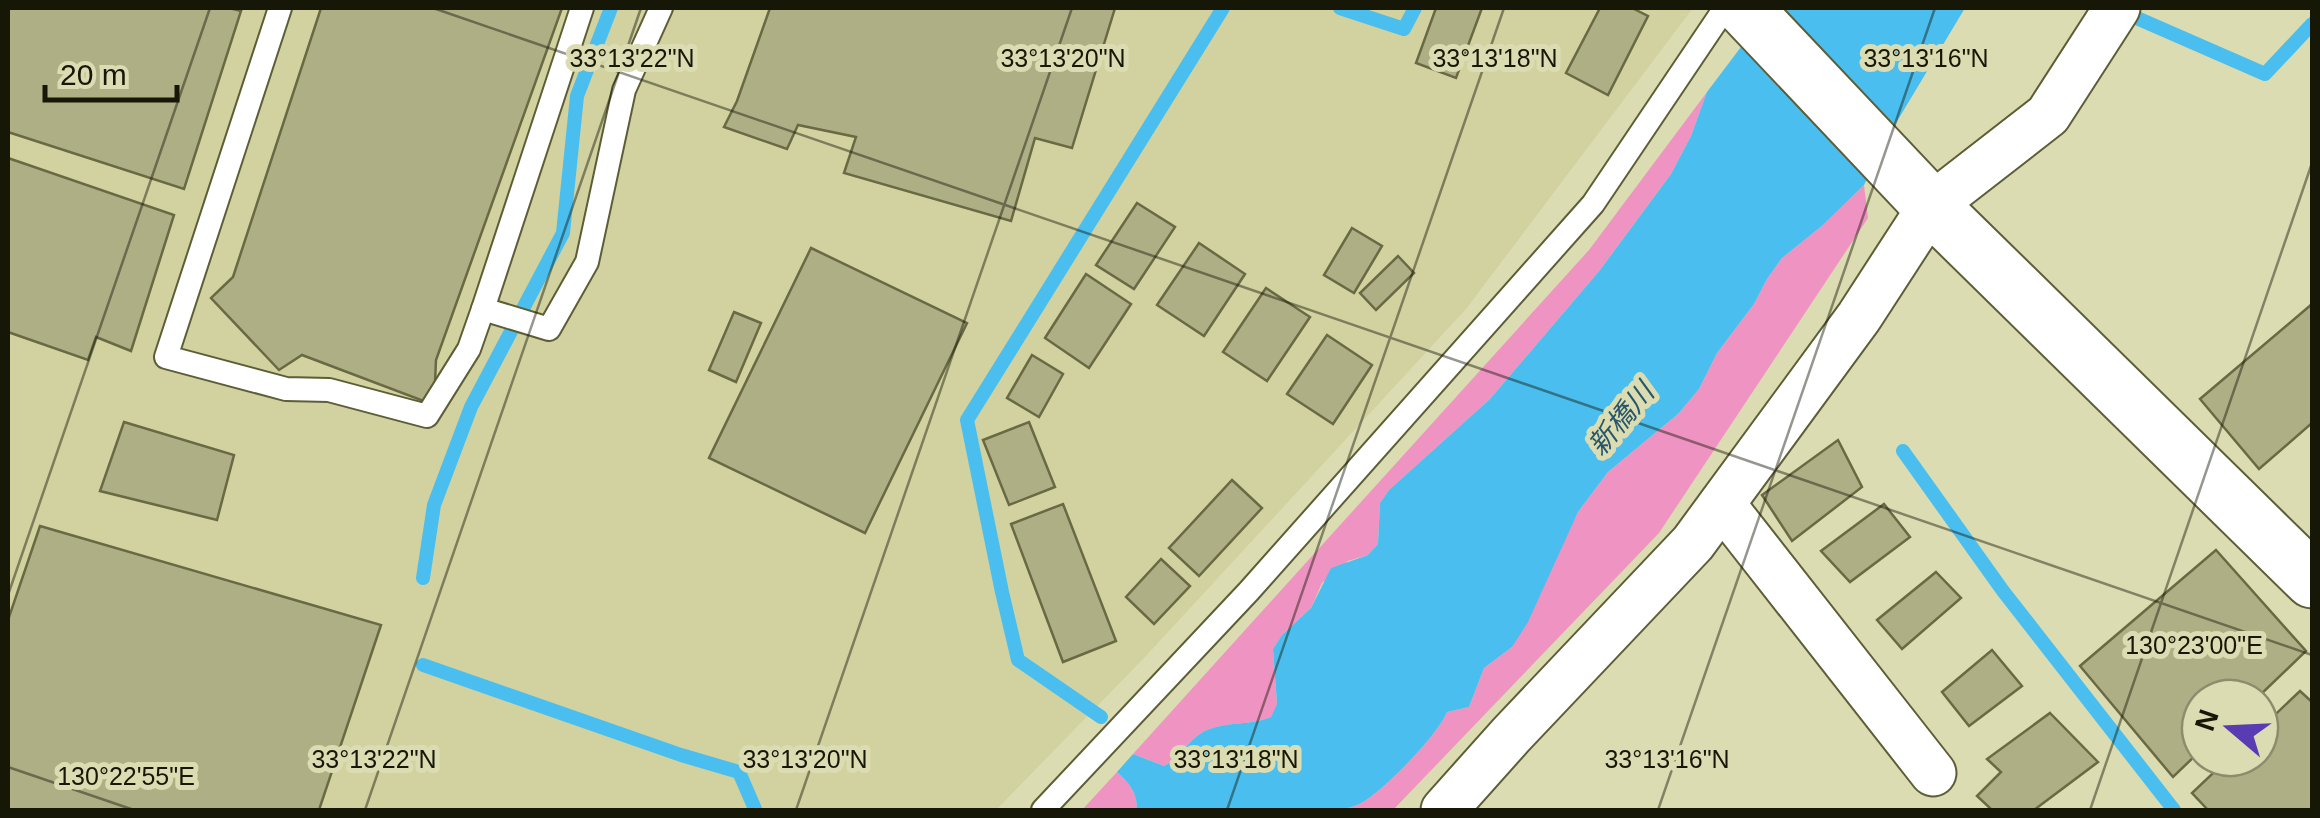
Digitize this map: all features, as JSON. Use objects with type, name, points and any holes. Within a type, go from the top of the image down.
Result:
[{"type":"street","points":[[1744,8],[1931,206],[2312,580]]},
{"type":"street","points":[[1444,810],[1693,543],[1858,317],[1931,206],[2048,115],[2118,8]]},
{"type":"street","points":[[1722,504],[1933,773]]},
{"type":"lane","points":[[280,8],[166,357],[286,389],[329,390],[427,416],[469,349],[504,315],[582,8]]},
{"type":"lane","points":[[504,315],[549,329],[587,262],[624,90],[661,8]]},
{"type":"lane","points":[[1043,810],[1250,592],[1593,204],[1726,8]]},
{"type":"shaded area","points":[[8,8],[1693,8],[1466,309],[1144,658],[996,810],[8,810]]},
{"type":"shaded area","points":[[1707,92],[1691,136],[1671,174],[1600,270],[1490,399],[1389,490],[1380,503],[1378,544],[1368,555],[1348,561],[1322,583],[1311,608],[1282,635],[1273,649],[1277,705],[1271,717],[1207,730],[1164,766],[1133,754],[1589,250]]},
{"type":"shaded area","points":[[1864,185],[1868,218],[1659,533],[1393,810],[1340,810],[1361,803],[1384,786],[1422,747],[1447,712],[1469,707],[1484,668],[1512,647],[1578,512],[1608,472],[1678,414],[1699,389],[1717,353],[1782,258]]},
{"type":"shaded area","points":[[1117,772],[1132,789],[1137,810],[1082,810]]},
{"type":"water","name":"新橋川","points":[[1790,8],[1965,8],[1893,128],[1864,185],[1782,258],[1717,353],[1699,389],[1678,414],[1608,472],[1578,512],[1528,622],[1512,647],[1484,668],[1469,707],[1447,712],[1397,774],[1352,807],[1137,810],[1132,789],[1117,772],[1133,754],[1164,766],[1207,730],[1271,717],[1277,704],[1273,649],[1311,608],[1331,568],[1368,555],[1378,544],[1380,503],[1389,490],[1490,399],[1600,270],[1671,174],[1691,136],[1707,92],[1744,43]]},
{"type":"building","points":[[8,8],[241,11],[184,189],[8,132]]},
{"type":"building","points":[[321,8],[562,8],[436,360],[434,405],[302,355],[279,370],[211,298],[233,277]]},
{"type":"building","points":[[770,8],[1115,8],[1072,148],[1035,138],[1011,221],[844,173],[856,137],[798,125],[787,149],[724,127]]},
{"type":"building","points":[[1436,8],[1482,8],[1456,78],[1416,63]]},
{"type":"building","points":[[1600,8],[1632,8],[1648,16],[1608,95],[1566,73]]},
{"type":"building","points":[[8,158],[174,215],[131,351],[96,337],[88,360],[8,332]]},
{"type":"building","points":[[1137,203],[1175,227],[1134,289],[1096,265]]},
{"type":"building","points":[[1352,228],[1382,246],[1354,293],[1324,275]]},
{"type":"building","points":[[1199,243],[1245,274],[1204,336],[1157,305]]},
{"type":"building","points":[[811,248],[967,323],[865,533],[709,458]]},
{"type":"building","points":[[1398,256],[1414,273],[1376,310],[1360,293]]},
{"type":"building","points":[[1086,274],[1131,304],[1089,368],[1045,338]]},
{"type":"building","points":[[1266,288],[1310,317],[1267,381],[1223,352]]},
{"type":"building","points":[[2312,304],[2312,423],[2259,469],[2200,399]]},
{"type":"building","points":[[734,312],[761,323],[736,382],[709,370]]},
{"type":"building","points":[[1327,335],[1372,365],[1333,424],[1287,394]]},
{"type":"building","points":[[1032,355],[1063,374],[1039,417],[1007,398]]},
{"type":"building","points":[[124,422],[234,455],[217,520],[100,491]]},
{"type":"building","points":[[1029,422],[1055,487],[1009,505],[983,440]]},
{"type":"building","points":[[1838,440],[1862,487],[1792,541],[1762,495]]},
{"type":"building","points":[[1232,480],[1262,508],[1199,576],[1169,548]]},
{"type":"building","points":[[1063,504],[1116,641],[1063,662],[1011,524]]},
{"type":"building","points":[[1884,504],[1910,537],[1850,582],[1821,551]]},
{"type":"building","points":[[40,526],[381,625],[319,810],[8,810],[8,620]]},
{"type":"building","points":[[2216,550],[2306,651],[2278,678],[2180,678],[2180,770],[2173,777],[2080,666]]},
{"type":"building","points":[[1161,559],[1190,586],[1154,624],[1126,597]]},
{"type":"building","points":[[1936,572],[1961,598],[1902,649],[1877,620]]},
{"type":"building","points":[[1992,650],[2022,686],[1969,726],[1942,692]]},
{"type":"building","points":[[2300,691],[2312,702],[2312,810],[2208,810],[2192,793],[2208,778],[2280,778],[2280,710]]},
{"type":"building","points":[[2050,713],[2098,762],[2034,810],[1992,810],[1977,796],[2001,772],[1987,759]]},
{"type":"waterway","points":[[423,578],[434,505],[471,407],[563,233],[577,96],[611,8]]},
{"type":"waterway","points":[[1101,717],[1018,660],[967,420],[1223,8]]},
{"type":"waterway","points":[[1340,8],[1404,29],[1415,8]]},
{"type":"waterway","points":[[2123,12],[2265,74],[2312,24]]},
{"type":"waterway","points":[[1903,451],[2003,591],[2174,810]]},
{"type":"waterway","points":[[423,665],[739,772],[755,809]]}]
